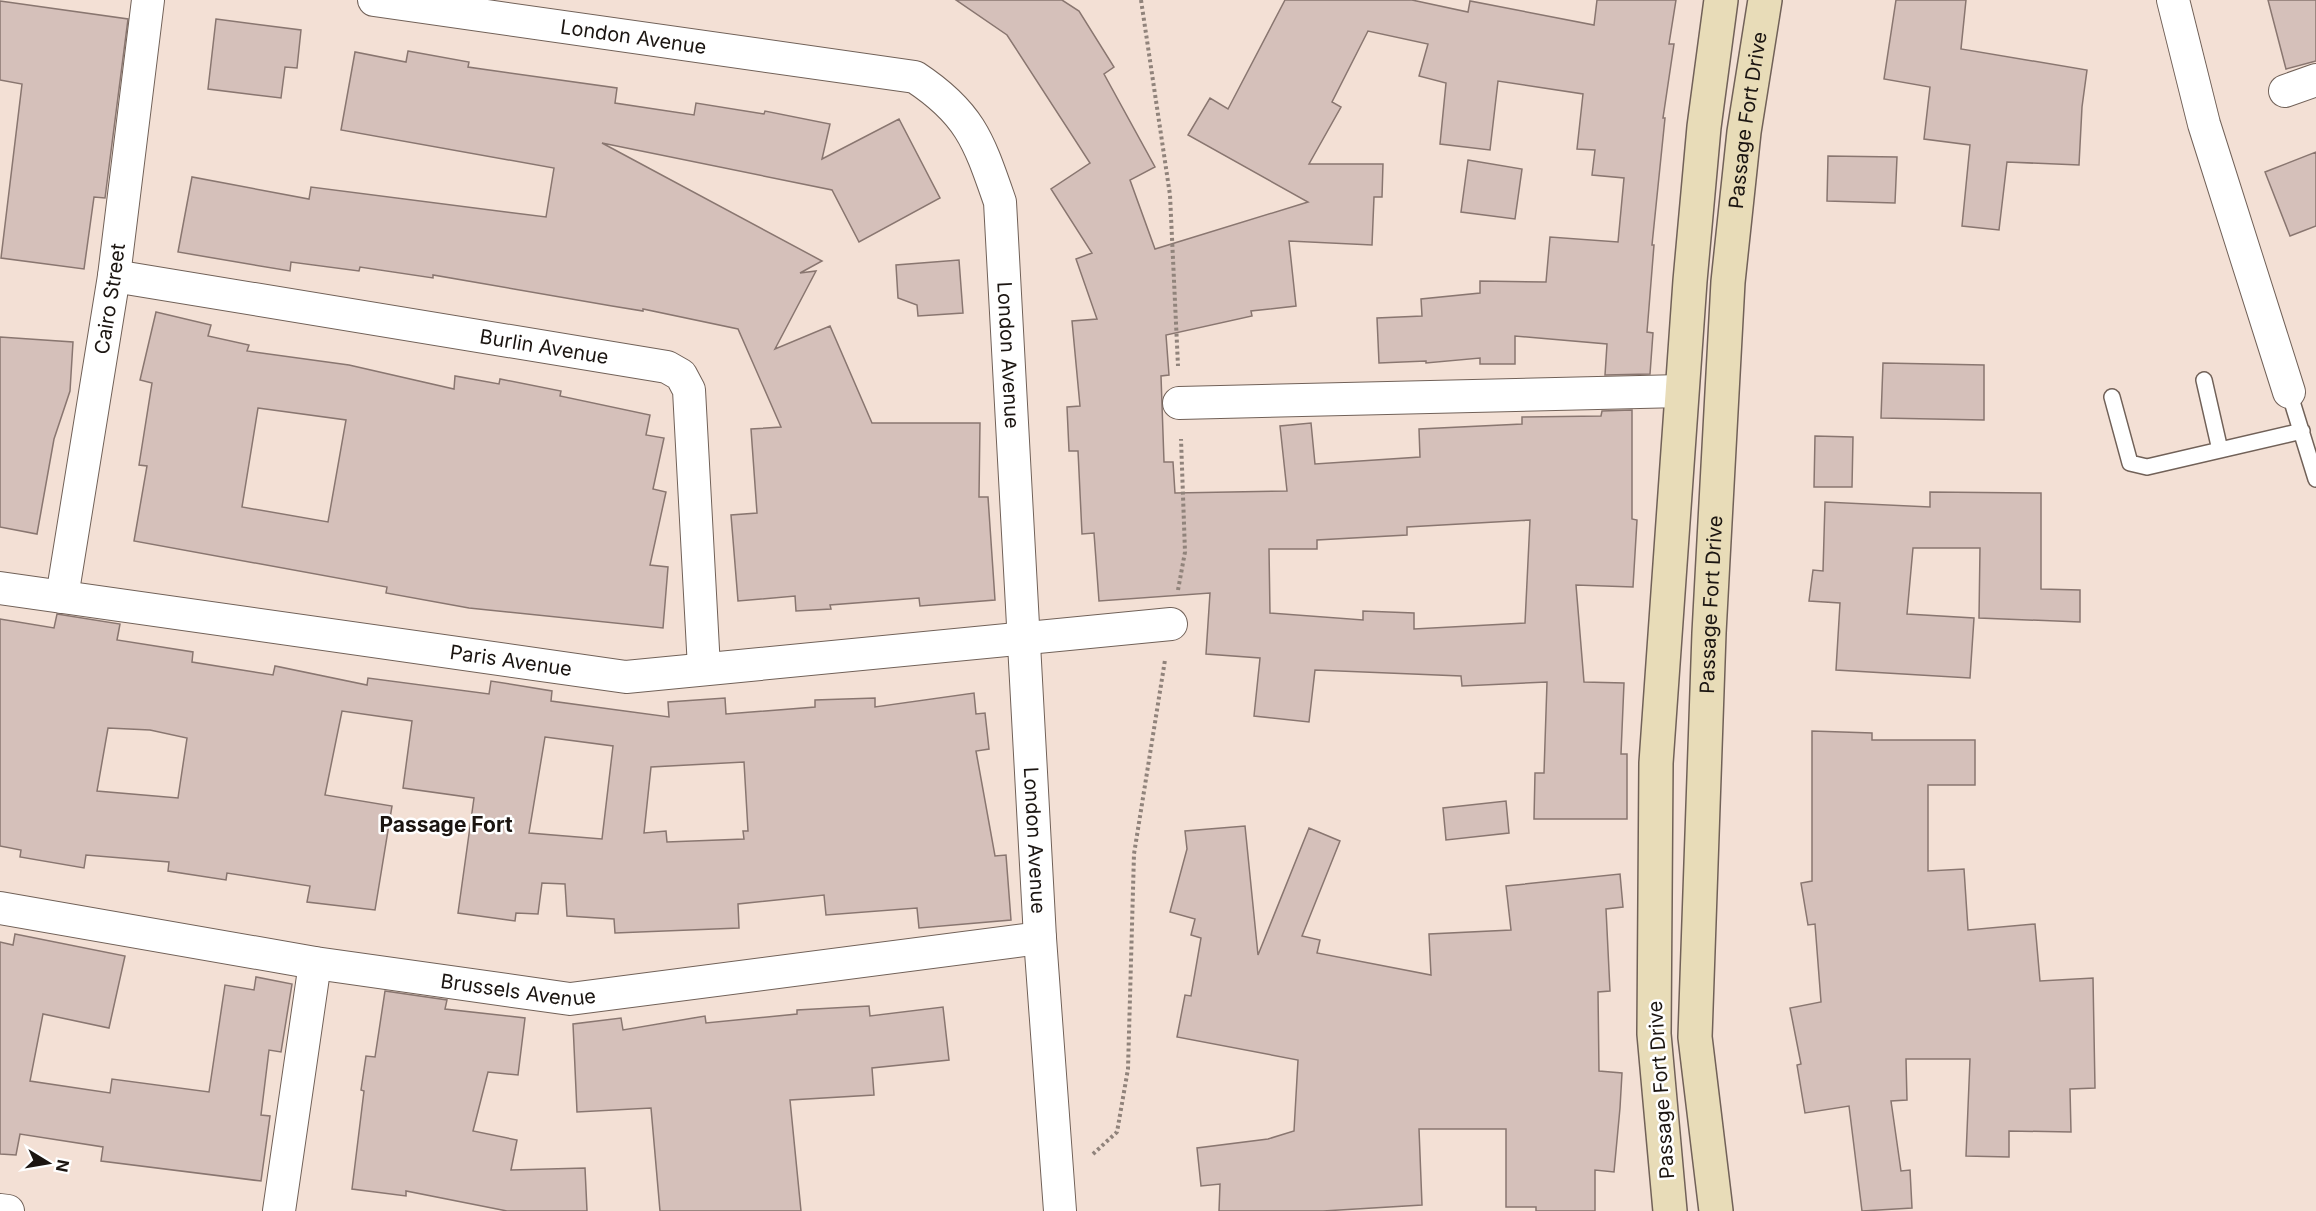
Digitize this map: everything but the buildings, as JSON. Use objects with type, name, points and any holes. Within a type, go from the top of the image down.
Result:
[{"type":"main road","name":"Passage Fort Drive","points":[[1670,1211],[1654,1034],[1656,762],[1682,391],[1704,127],[1721,0]]},
{"type":"main road","name":"Passage Fort Drive","points":[[1716,1211],[1695,1036],[1709,633],[1728,282],[1744,132],[1765,0]]},
{"type":"street","name":"Cairo Street","points":[[62,597],[114,276],[148,0]]},
{"type":"street","name":"London Avenue","points":[[374,0],[478,7],[915,77],[943,96],[977,137],[1000,202],[1040,938],[1060,1211]]},
{"type":"street","points":[[2173,0],[2204,124],[2289,392]]},
{"type":"street","points":[[2285,91],[2316,80]]},
{"type":"street","name":"Burlin Avenue","points":[[114,276],[667,366],[681,375],[689,390],[704,668]]},
{"type":"street","points":[[1179,403],[1682,391]]},
{"type":"street","name":"Paris Avenue","points":[[0,588],[626,677],[1171,624]]},
{"type":"street","name":"Brussels Avenue","points":[[0,908],[315,963],[570,999],[1040,938]]},
{"type":"street","points":[[279,1211],[315,963]]},
{"type":"street","points":[[0,1210],[8,1211]]},
{"type":"lane","points":[[2204,380],[2220,450]]},
{"type":"lane","points":[[2289,392],[2316,479]]},
{"type":"lane","points":[[2112,397],[2130,463],[2147,467],[2302,431]]},
{"type":"district","name":"Passage Fort","points":[[446,825]]}]
